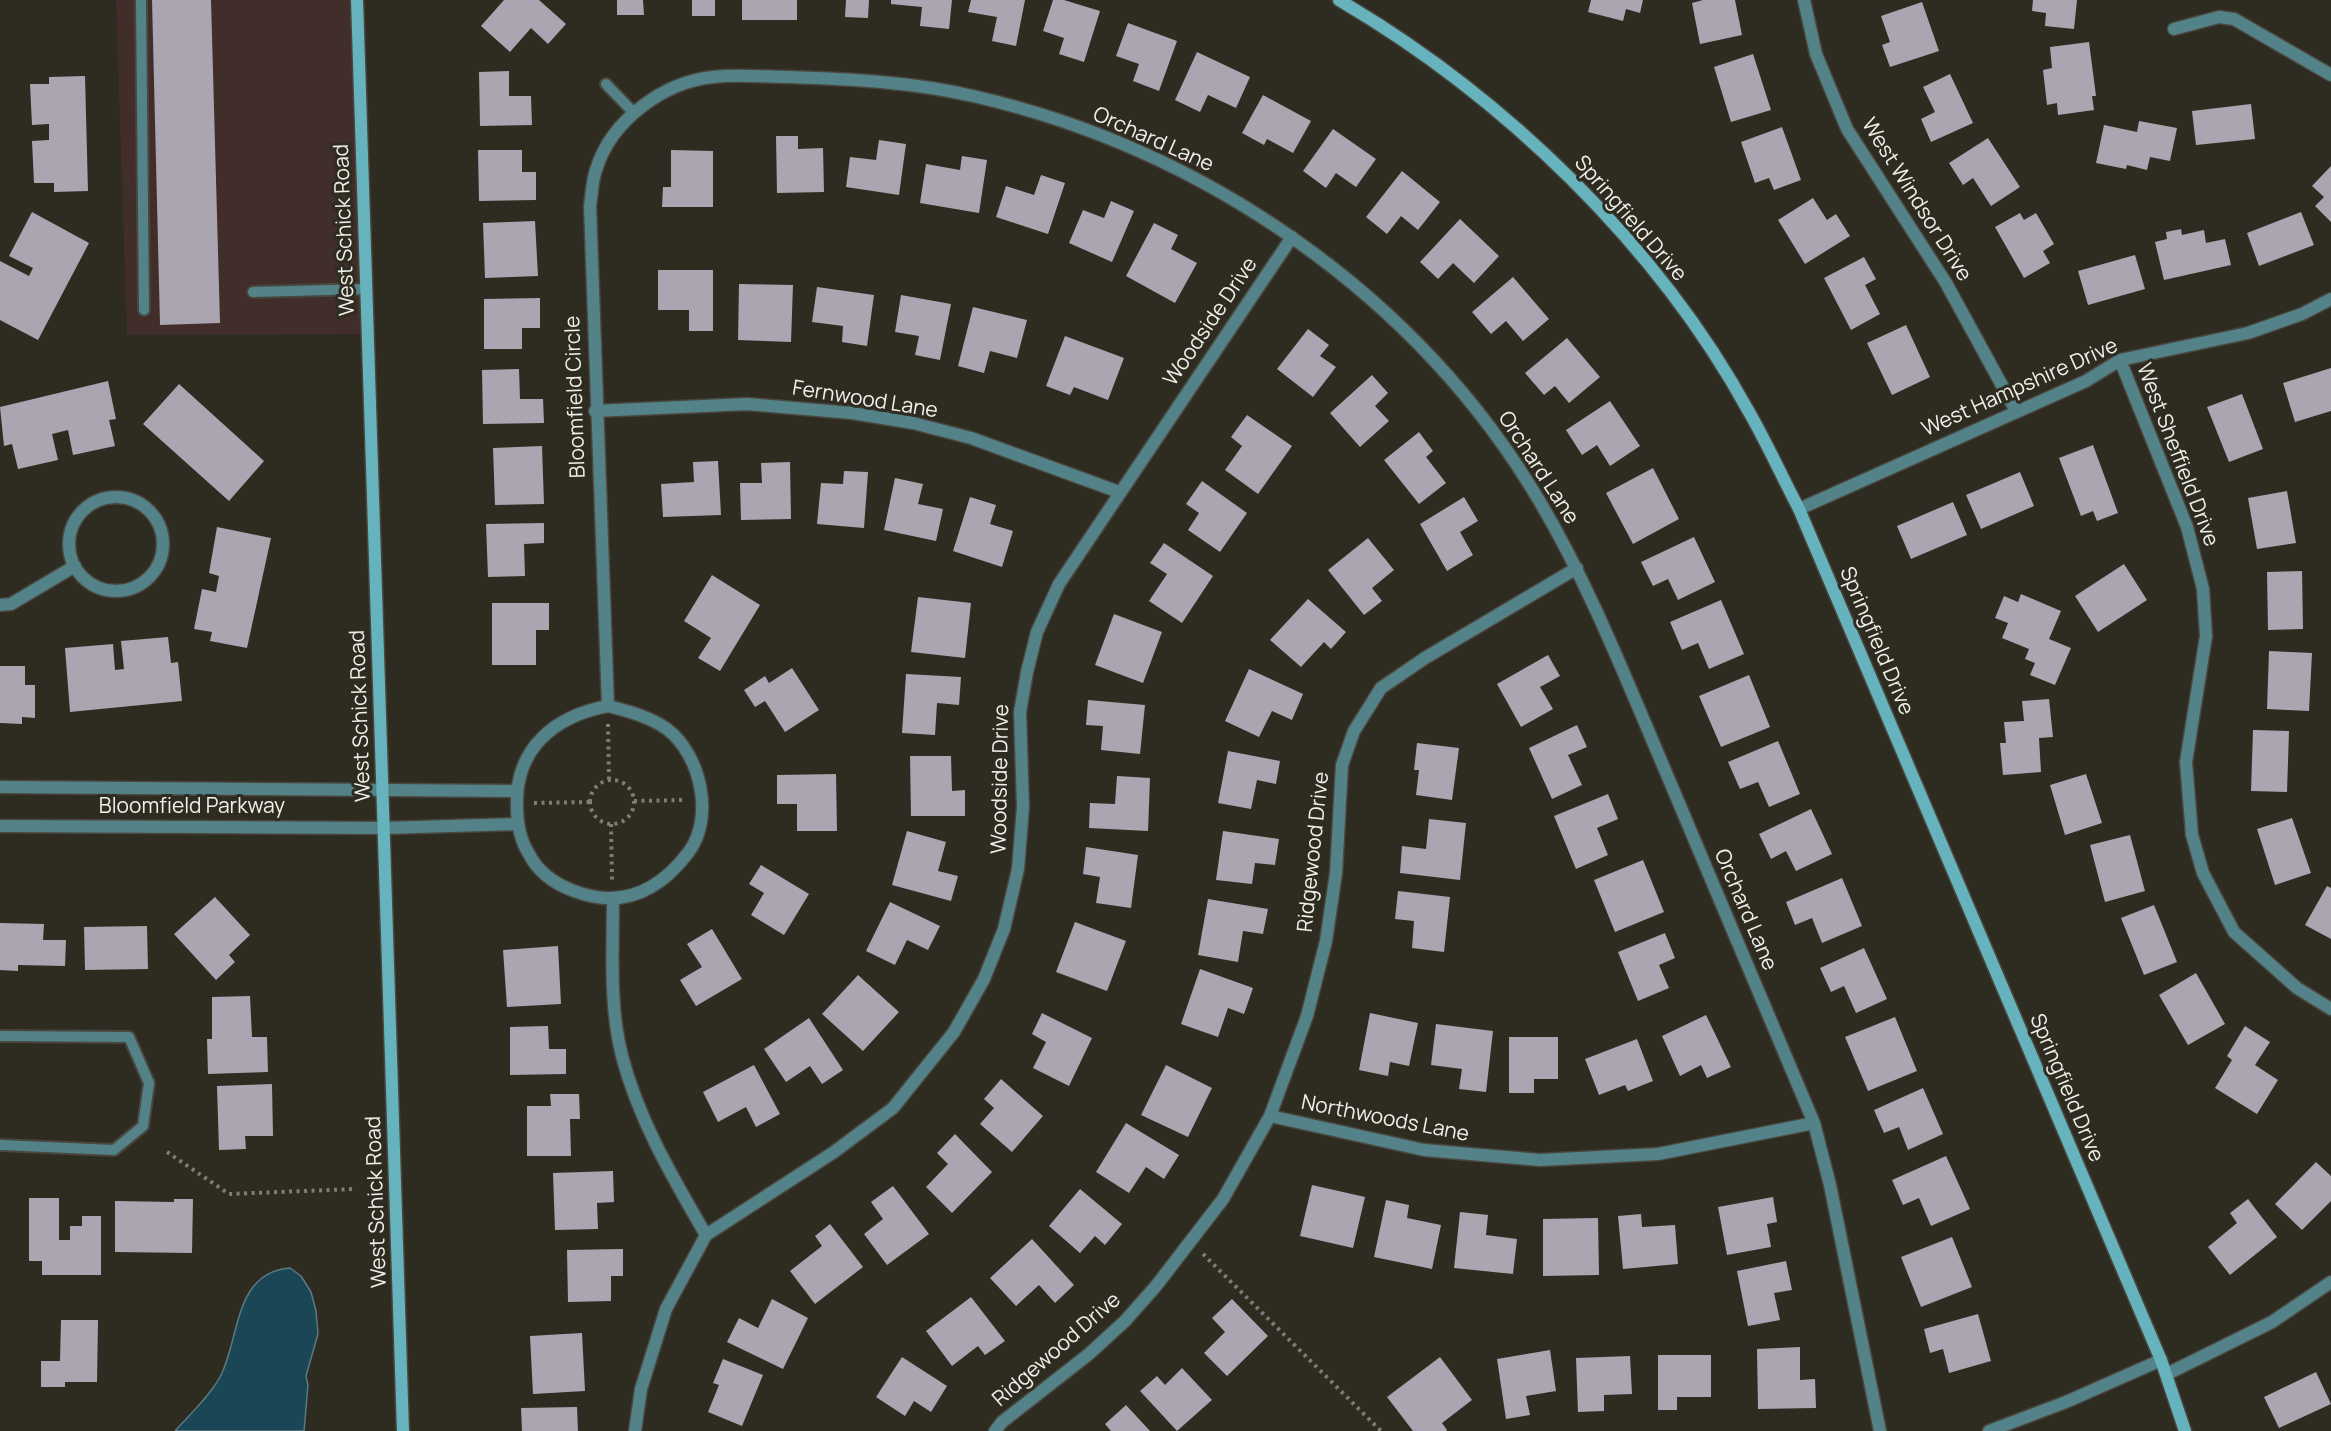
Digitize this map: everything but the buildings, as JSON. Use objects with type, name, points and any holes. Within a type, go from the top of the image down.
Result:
[{"type":"street","name":"West Schick Road","points":[[357,0],[404,1431]]},
{"type":"street","name":"Springfield Drive","points":[[1339,0],[1414,48],[1524,133],[1602,211],[1695,325],[1748,410],[1798,509],[2167,1374],[2185,1431]]},
{"type":"street","name":"West Windsor Drive","points":[[1804,0],[1816,54],[1847,129],[1946,283],[2016,411]]},
{"type":"street","points":[[2174,29],[2219,17],[2234,20],[2331,75]]},
{"type":"street","name":"Orchard Lane","points":[[643,103],[690,80],[718,76],[859,79],[970,96],[1056,119],[1152,156],[1235,201],[1292,237],[1393,319],[1474,407],[1523,475],[1577,568],[1814,1123],[1880,1431]]},
{"type":"street","name":"Bloomfield Circle","points":[[608,706],[590,206],[596,170],[604,151],[643,103]]},
{"type":"street","name":"Woodside Drive","points":[[635,1431],[641,1389],[666,1309],[706,1235],[834,1152],[893,1108],[939,1054],[971,1004],[1004,929],[1018,868],[1023,807],[1020,712],[1032,647],[1059,584],[1292,237]]},
{"type":"street","name":"West Hampshire Drive","points":[[1798,509],[2086,381],[2120,360],[2248,333],[2302,314],[2331,299]]},
{"type":"street","name":"West Sheffield Drive","points":[[2120,360],[2187,527],[2203,589],[2206,636],[2186,762],[2192,835],[2203,873],[2234,932],[2288,981],[2331,1009]]},
{"type":"street","name":"Fernwood Lane","points":[[596,411],[747,404],[852,413],[913,423],[971,438],[1119,492]]},
{"type":"street","points":[[112,497],[130,499],[146,507],[158,522],[163,539],[162,558],[153,574],[138,585],[121,591],[103,589],[86,580],[75,566],[69,548],[71,530],[80,514],[94,502],[112,497]]},
{"type":"street","points":[[0,605],[11,604],[75,566]]},
{"type":"street","name":"Ridgewood Drive","points":[[995,1431],[1002,1422],[1056,1381],[1125,1321],[1191,1242],[1223,1199],[1270,1116],[1307,1016],[1326,941],[1336,873],[1342,765],[1354,731],[1381,688],[1425,658],[1577,568]]},
{"type":"street","points":[[608,706],[638,714],[667,730],[689,755],[701,786],[701,819],[691,850],[670,876],[641,893],[613,900],[586,896],[563,887],[543,873],[528,854],[518,824],[516,791],[524,760],[558,723],[582,711],[608,706]]},
{"type":"street","name":"Bloomfield Parkway","points":[[0,787],[383,789]]},
{"type":"street","points":[[383,789],[516,791]]},
{"type":"street","points":[[384,828],[518,824]]},
{"type":"street","name":"Bloomfield Parkway","points":[[0,826],[384,828]]},
{"type":"street","points":[[613,900],[615,1010],[622,1055],[648,1129],[706,1235]]},
{"type":"street","name":"Northwoods Lane","points":[[1270,1116],[1424,1150],[1540,1160],[1658,1154],[1814,1123]]},
{"type":"street","points":[[2167,1374],[2272,1322],[2331,1282]]},
{"type":"street","points":[[1989,1431],[2066,1402],[2161,1360]]},
{"type":"lane","points":[[141,0],[144,310]]},
{"type":"lane","points":[[606,84],[634,113]]},
{"type":"lane","points":[[253,292],[366,289]]},
{"type":"lane","points":[[0,1036],[129,1037],[149,1083],[143,1126],[114,1149],[0,1145]]},
{"type":"path","points":[[608,706],[609,780]]},
{"type":"path","points":[[609,780],[623,783],[633,794],[634,801],[633,808],[625,820],[611,824],[594,814],[590,802],[598,785],[609,780]]},
{"type":"path","points":[[634,801],[701,800]]},
{"type":"path","points":[[517,804],[590,802]]},
{"type":"path","points":[[611,824],[613,900]]},
{"type":"path","points":[[167,1152],[229,1194],[355,1190]]},
{"type":"path","points":[[1191,1242],[1381,1431]]},
{"type":"shaded area","points":[[116,0],[352,0],[365,334],[127,335]]},
{"type":"water","points":[[290,1268],[301,1276],[311,1292],[316,1311],[318,1334],[306,1376],[308,1385],[304,1431],[175,1431],[205,1398],[220,1377],[248,1294],[271,1272]]}]
